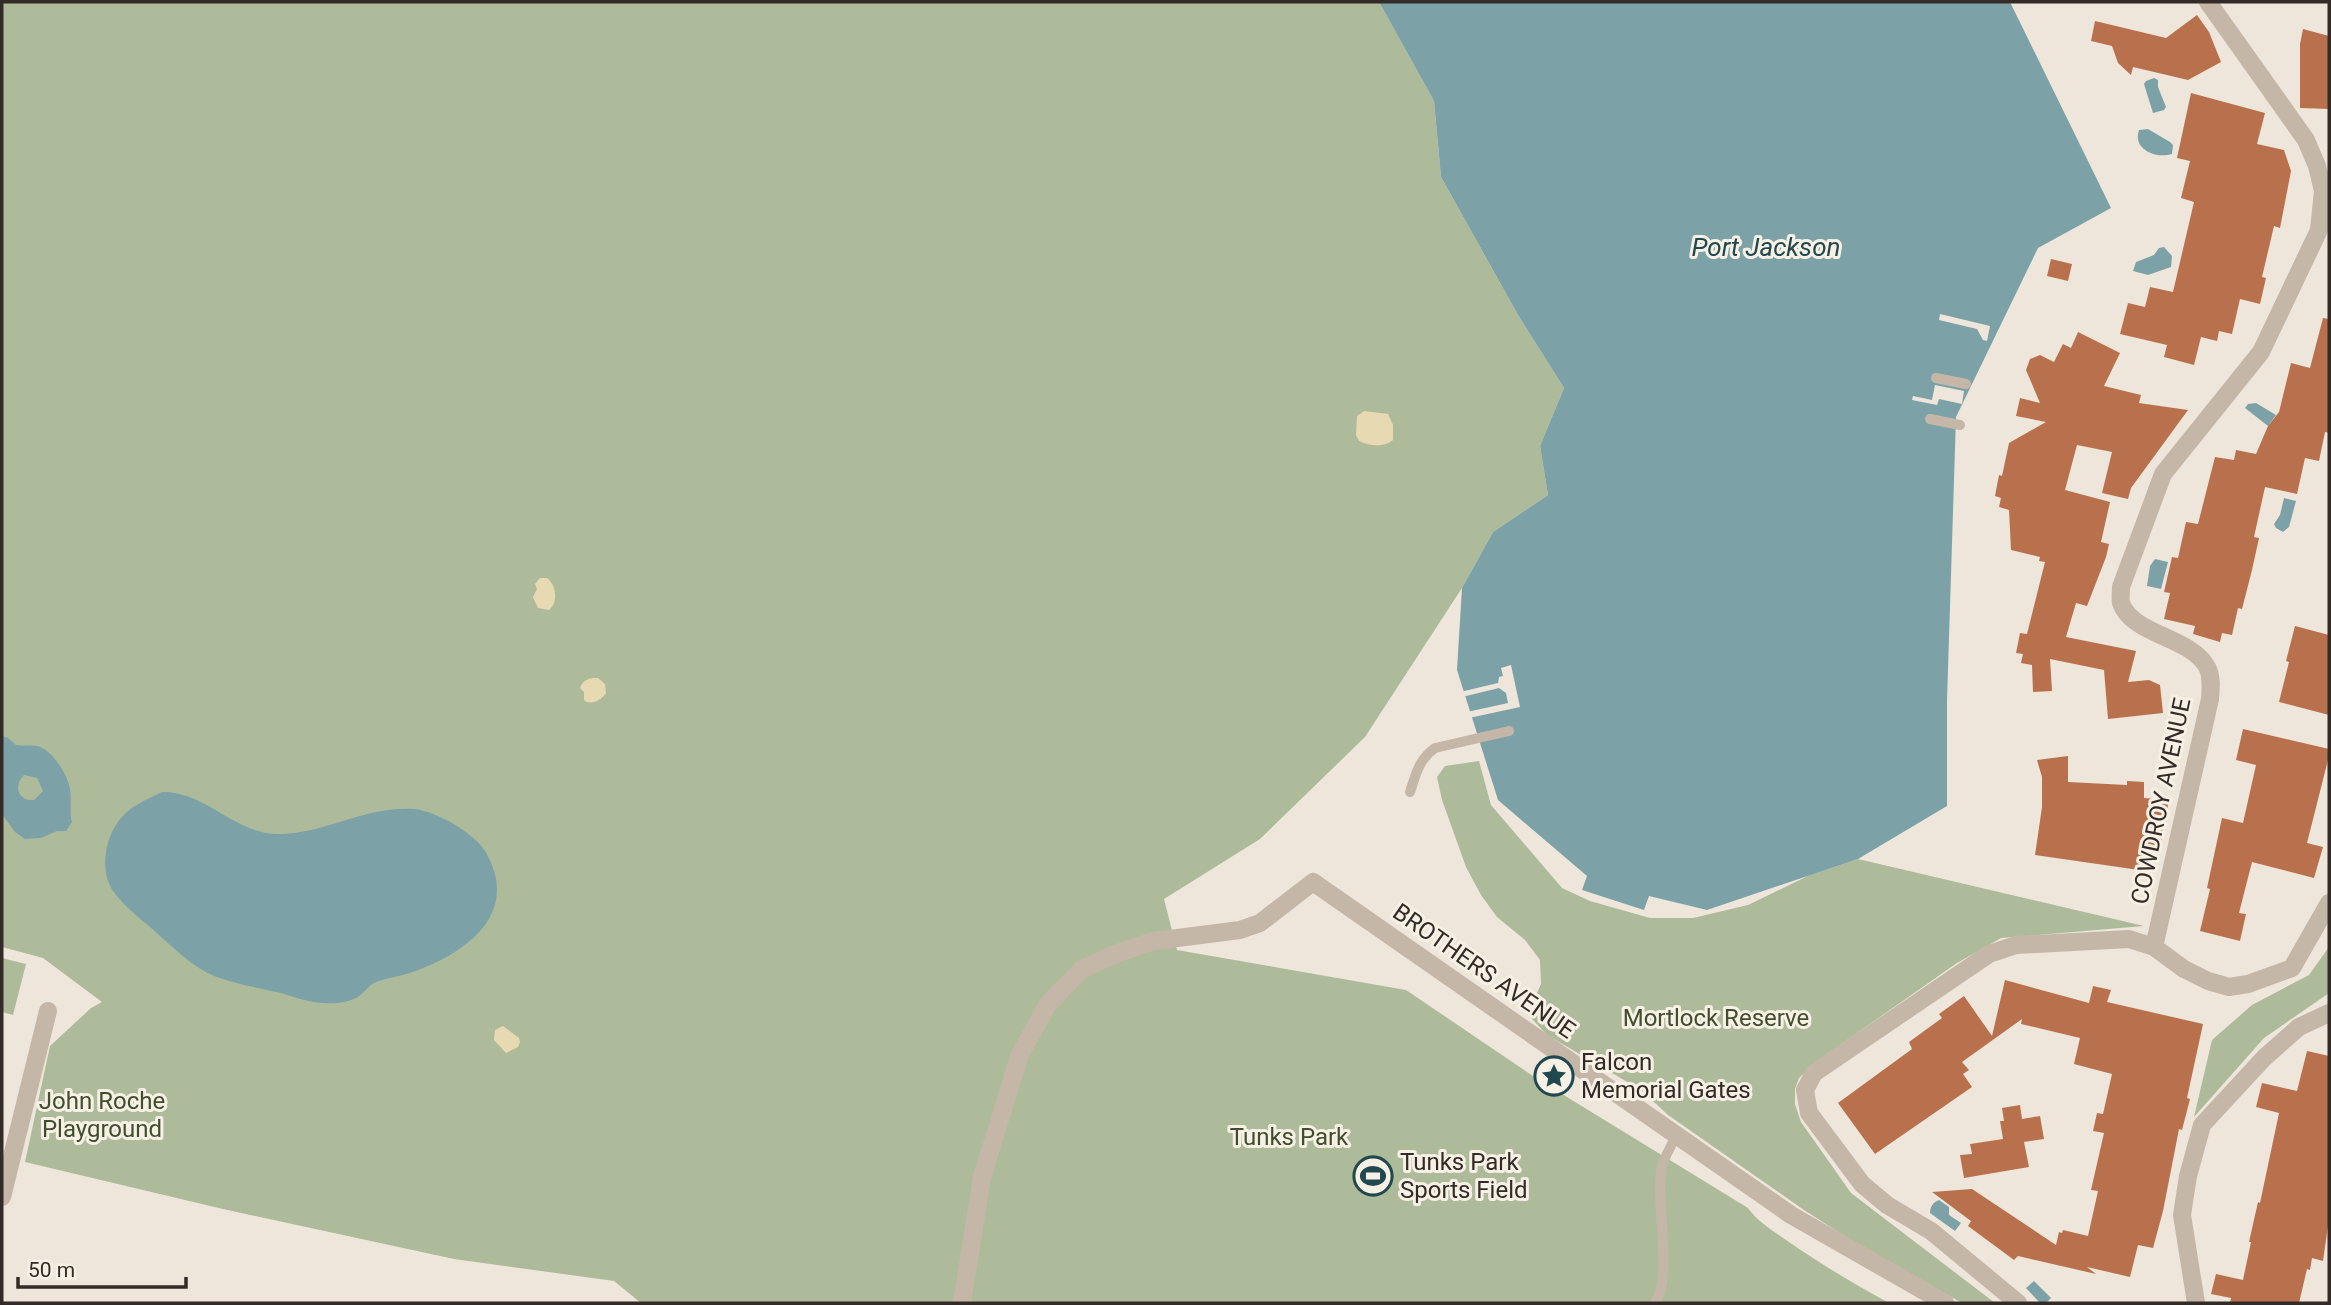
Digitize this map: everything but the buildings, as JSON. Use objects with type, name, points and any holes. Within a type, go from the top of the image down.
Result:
[{"type":"street","name":"COWDROY AVENUE","points":[[2154,947],[2210,699],[2211,682],[2207,667],[2197,656],[2128,614],[2121,603],[2120,587],[2163,474],[2261,352],[2319,230],[2323,191],[2317,166],[2306,140],[2208,2]]},
{"type":"street","name":"BROTHERS AVENUE","points":[[962,1303],[982,1177],[1020,1054],[1048,1003],[1082,969],[1154,941],[1240,930],[1259,923],[1312,882],[1791,1215],[1945,1303]]},
{"type":"street","points":[[2018,1303],[1931,1231],[1886,1205],[1862,1184],[1809,1112],[1805,1090],[1814,1073],[1989,954],[2016,945],[2129,939],[2154,947],[2208,981],[2229,987],[2248,984],[2292,968],[2329,902]]},
{"type":"street","points":[[2,1197],[48,1011]]},
{"type":"street","points":[[2196,1303],[2182,1215],[2188,1176],[2202,1125],[2264,1058],[2300,1027],[2329,1013]]},
{"type":"lane","points":[[1936,378],[1966,384]]},
{"type":"lane","points":[[1930,419],[1960,425]]},
{"type":"lane","points":[[1410,792],[1418,766],[1426,754],[1435,748],[1509,731]]},
{"type":"lane","points":[[1655,1303],[1660,1295],[1664,1274],[1661,1170],[1676,1136]]},
{"type":"green space","points":[[2,2],[1379,2],[1434,101],[1441,177],[1518,315],[1564,388],[1540,446],[1548,495],[1493,532],[1462,588],[1365,737],[1260,839],[1164,899],[1177,950],[1406,990],[1536,1078],[1748,1208],[1765,1226],[1811,1257],[1889,1303],[641,1303],[614,1281],[454,1259],[223,1209],[25,1162],[50,1046],[91,1008],[102,1002],[43,958],[2,947]]},
{"type":"green space","name":"Mortlock Reserve","points":[[1479,761],[1491,805],[1562,888],[1590,901],[1650,918],[1693,918],[1748,905],[1810,875],[1858,859],[2144,926],[2001,938],[1957,963],[1817,1061],[1799,1078],[1795,1089],[1795,1104],[1801,1122],[1851,1193],[1995,1303],[1962,1303],[1860,1246],[1668,1115],[1641,1090],[1547,1035],[1532,1019],[1532,1004],[1541,984],[1540,960],[1525,940],[1497,917],[1481,895],[1466,867],[1442,800],[1437,777],[1445,766]]},
{"type":"green space","points":[[2329,947],[2329,993],[2264,1038],[2194,1117],[2212,1040],[2252,1005],[2309,975]]},
{"type":"green space","points":[[2,958],[26,964],[13,1015],[2,1012]]},
{"type":"sand","points":[[1364,411],[1388,414],[1393,425],[1393,440],[1376,445],[1359,441],[1356,435],[1357,416]]},
{"type":"sand","points":[[540,578],[547,578],[554,589],[554,603],[549,610],[538,608],[533,597],[537,589],[535,584]]},
{"type":"sand","points":[[598,678],[605,684],[606,693],[596,701],[587,702],[584,700],[581,685],[587,680]]},
{"type":"sand","points":[[503,1026],[519,1038],[520,1042],[518,1047],[506,1053],[494,1040],[495,1030]]},
{"type":"water","name":"Port Jackson","points":[[1379,2],[2010,2],[2111,208],[2038,248],[1956,417],[1947,701],[1947,806],[1858,859],[1707,910],[1649,896],[1644,910],[1582,890],[1587,876],[1498,800],[1457,670],[1462,588],[1493,532],[1548,495],[1540,446],[1564,388],[1518,315],[1441,177],[1434,101]]},
{"type":"water","points":[[2154,78],[2158,80],[2166,107],[2153,113],[2144,84]]},
{"type":"water","points":[[2148,129],[2173,145],[2172,154],[2153,154],[2142,148],[2138,137],[2139,130]]},
{"type":"water","points":[[2164,247],[2172,256],[2171,267],[2148,275],[2133,271],[2136,262],[2154,255],[2159,248]]},
{"type":"water","points":[[2256,403],[2276,415],[2268,426],[2245,408],[2248,404]]},
{"type":"water","points":[[2284,498],[2296,501],[2289,527],[2283,532],[2274,524],[2280,515]]},
{"type":"water","points":[[2155,559],[2168,562],[2161,589],[2147,586],[2150,566]]},
{"type":"water","points":[[2,736],[16,745],[38,746],[54,758],[69,783],[72,822],[66,831],[25,839],[15,832],[2,814]],"holes":[[[24,775],[37,778],[43,791],[34,800],[24,798],[18,788],[21,779]]]},
{"type":"water","points":[[162,792],[193,798],[249,828],[280,834],[297,833],[362,815],[396,809],[414,809],[433,814],[464,830],[485,851],[495,874],[497,895],[492,913],[482,929],[449,955],[410,973],[374,983],[358,997],[345,1002],[312,1002],[214,976],[185,958],[135,914],[113,891],[106,873],[108,843],[116,824],[130,809]]},
{"type":"water","points":[[1939,1200],[1949,1207],[1949,1215],[1961,1223],[1955,1231],[1930,1213],[1932,1205]]},
{"type":"water","points":[[2034,1281],[2051,1298],[2046,1303],[2040,1303],[2026,1288]]},
{"type":"pier","points":[[1940,314],[1990,326],[1987,341],[1983,340],[1977,329],[1939,320]]},
{"type":"pier","points":[[1935,385],[1964,391],[1962,404],[1939,399],[1937,405],[1912,400],[1913,396],[1932,400]]},
{"type":"pier","points":[[1511,665],[1520,707],[1469,718],[1467,712],[1508,703],[1506,693],[1499,688],[1462,697],[1460,692],[1498,683],[1499,677],[1503,676],[1501,668]]},
{"type":"place","name":"Falcon Memorial Gates","points":[[1554,1076]]},
{"type":"place","name":"Tunks Park Sports Field","points":[[1373,1176]]},
{"type":"park label","name":"John Roche Playground","points":[[102,1115]]},
{"type":"park label","name":"Tunks Park","points":[[1289,1137]]}]
